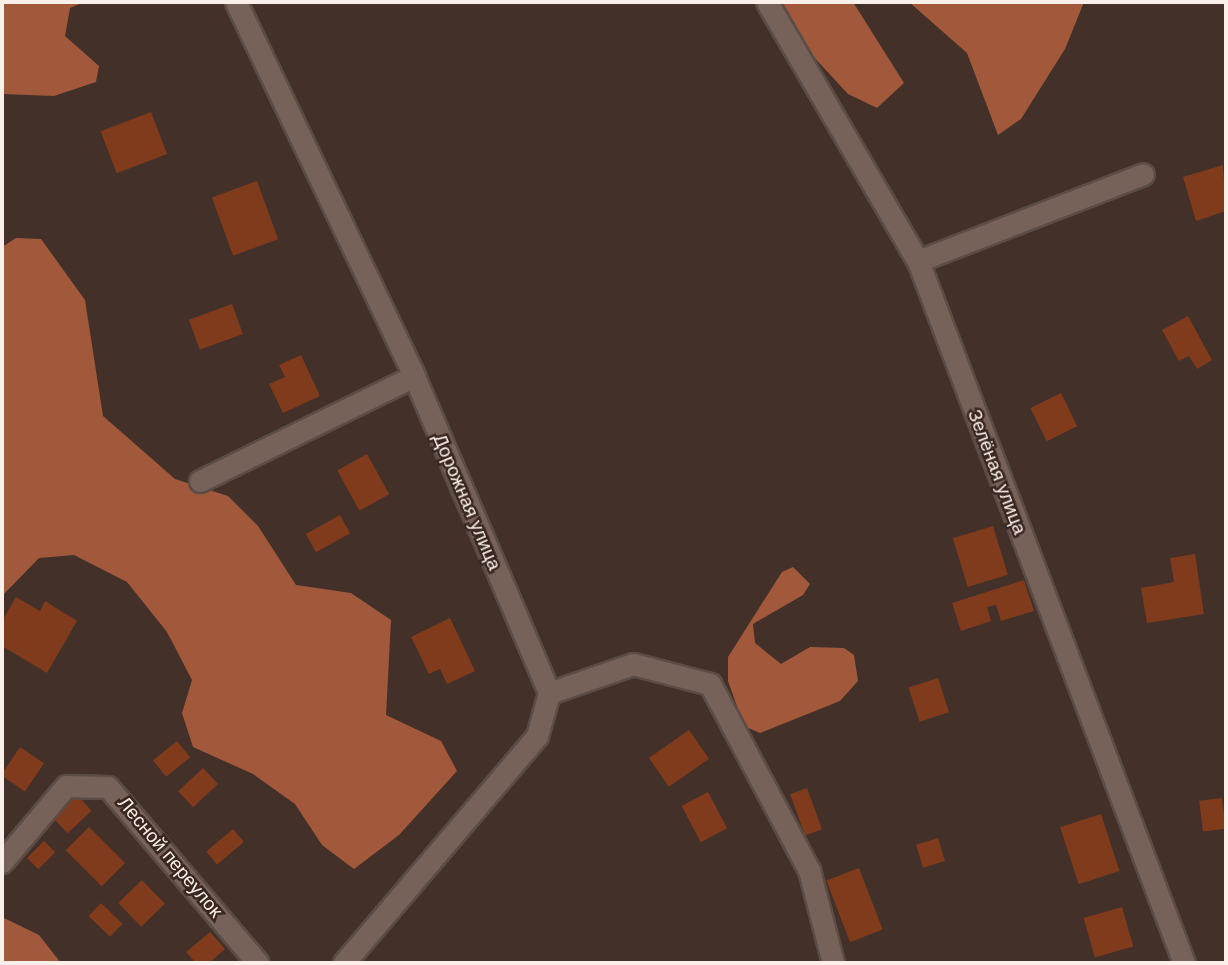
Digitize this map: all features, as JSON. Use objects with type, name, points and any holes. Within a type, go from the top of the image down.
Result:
[{"type":"street","name":"Дорожная улица","points":[[236,2],[414,376],[549,693]]},
{"type":"street","name":"Зелёная улица","points":[[766,2],[919,261],[1184,963]]},
{"type":"street","points":[[919,261],[1143,174]]},
{"type":"street","points":[[200,481],[414,376]]},
{"type":"street","points":[[344,963],[537,736],[549,693],[633,664],[710,684],[809,870],[833,963]]},
{"type":"street","name":"Лесной переулок","points":[[2,862],[66,786],[95,785],[118,793],[258,963]]},
{"type":"shaded area","points":[[2,2],[84,2],[70,8],[65,36],[99,66],[96,82],[54,96],[2,94]]},
{"type":"shaded area","points":[[780,2],[853,2],[904,83],[877,108],[848,94],[810,53]]},
{"type":"shaded area","points":[[909,2],[1084,2],[1065,49],[1021,119],[998,135],[967,53]]},
{"type":"shaded area","points":[[16,238],[41,239],[85,300],[103,416],[175,479],[228,496],[258,526],[296,585],[351,593],[391,620],[386,715],[441,741],[457,771],[399,835],[354,869],[322,845],[295,804],[253,774],[193,747],[182,713],[192,680],[167,632],[127,582],[74,555],[39,558],[2,596],[2,247]]},
{"type":"shaded area","points":[[793,567],[810,584],[803,595],[753,624],[755,643],[781,664],[810,647],[844,648],[854,655],[858,681],[840,701],[760,733],[744,726],[728,681],[728,657],[782,572]]},
{"type":"shaded area","points":[[2,917],[39,935],[61,963],[2,963]]},
{"type":"building","points":[[151,112],[167,154],[117,173],[101,131]]},
{"type":"building","points":[[1223,165],[1226,211],[1196,221],[1183,177]]},
{"type":"building","points":[[257,181],[278,239],[233,256],[212,197]]},
{"type":"building","points":[[232,304],[243,334],[200,350],[189,320]]},
{"type":"building","points":[[1188,316],[1212,360],[1197,369],[1189,356],[1179,361],[1162,330]]},
{"type":"building","points":[[301,355],[320,396],[283,413],[269,384],[285,377],[279,365]]},
{"type":"building","points":[[1061,393],[1077,426],[1047,441],[1030,408]]},
{"type":"building","points":[[367,454],[389,494],[360,511],[337,470]]},
{"type":"building","points":[[340,515],[350,533],[316,552],[306,534]]},
{"type":"building","points":[[993,526],[1008,575],[968,587],[953,538]]},
{"type":"building","points":[[1195,554],[1204,614],[1147,623],[1141,588],[1174,582],[1170,558]]},
{"type":"building","points":[[1024,580],[1034,611],[1001,621],[996,605],[987,607],[991,621],[961,631],[952,603]]},
{"type":"building","points":[[16,597],[40,611],[45,601],[77,621],[47,673],[2,646],[2,621]]},
{"type":"building","points":[[450,618],[475,671],[447,684],[440,669],[429,674],[411,637]]},
{"type":"building","points":[[938,678],[949,712],[920,722],[909,688]]},
{"type":"building","points":[[689,730],[709,759],[669,787],[649,758]]},
{"type":"building","points":[[177,741],[190,757],[166,777],[153,761]]},
{"type":"building","points":[[20,747],[44,763],[25,791],[2,776]]},
{"type":"building","points":[[203,768],[218,784],[193,807],[178,791]]},
{"type":"building","points":[[807,788],[822,829],[805,836],[790,794]]},
{"type":"building","points":[[708,792],[727,828],[701,842],[682,806]]},
{"type":"building","points":[[76,794],[92,811],[68,833],[52,817]]},
{"type":"building","points":[[1222,798],[1226,829],[1203,832],[1199,801]]},
{"type":"building","points":[[1101,814],[1120,871],[1079,884],[1060,827]]},
{"type":"building","points":[[89,827],[125,863],[102,886],[66,850]]},
{"type":"building","points":[[233,829],[244,842],[217,865],[206,851]]},
{"type":"building","points":[[938,838],[945,861],[923,868],[916,845]]},
{"type":"building","points":[[44,841],[55,852],[38,869],[27,858]]},
{"type":"building","points":[[859,868],[883,930],[850,942],[826,881]]},
{"type":"building","points":[[142,880],[165,904],[141,927],[118,903]]},
{"type":"building","points":[[101,903],[123,924],[110,937],[88,916]]},
{"type":"building","points":[[1122,907],[1133,946],[1095,957],[1084,918]]},
{"type":"building","points":[[210,932],[225,949],[209,963],[196,963],[186,952]]}]
